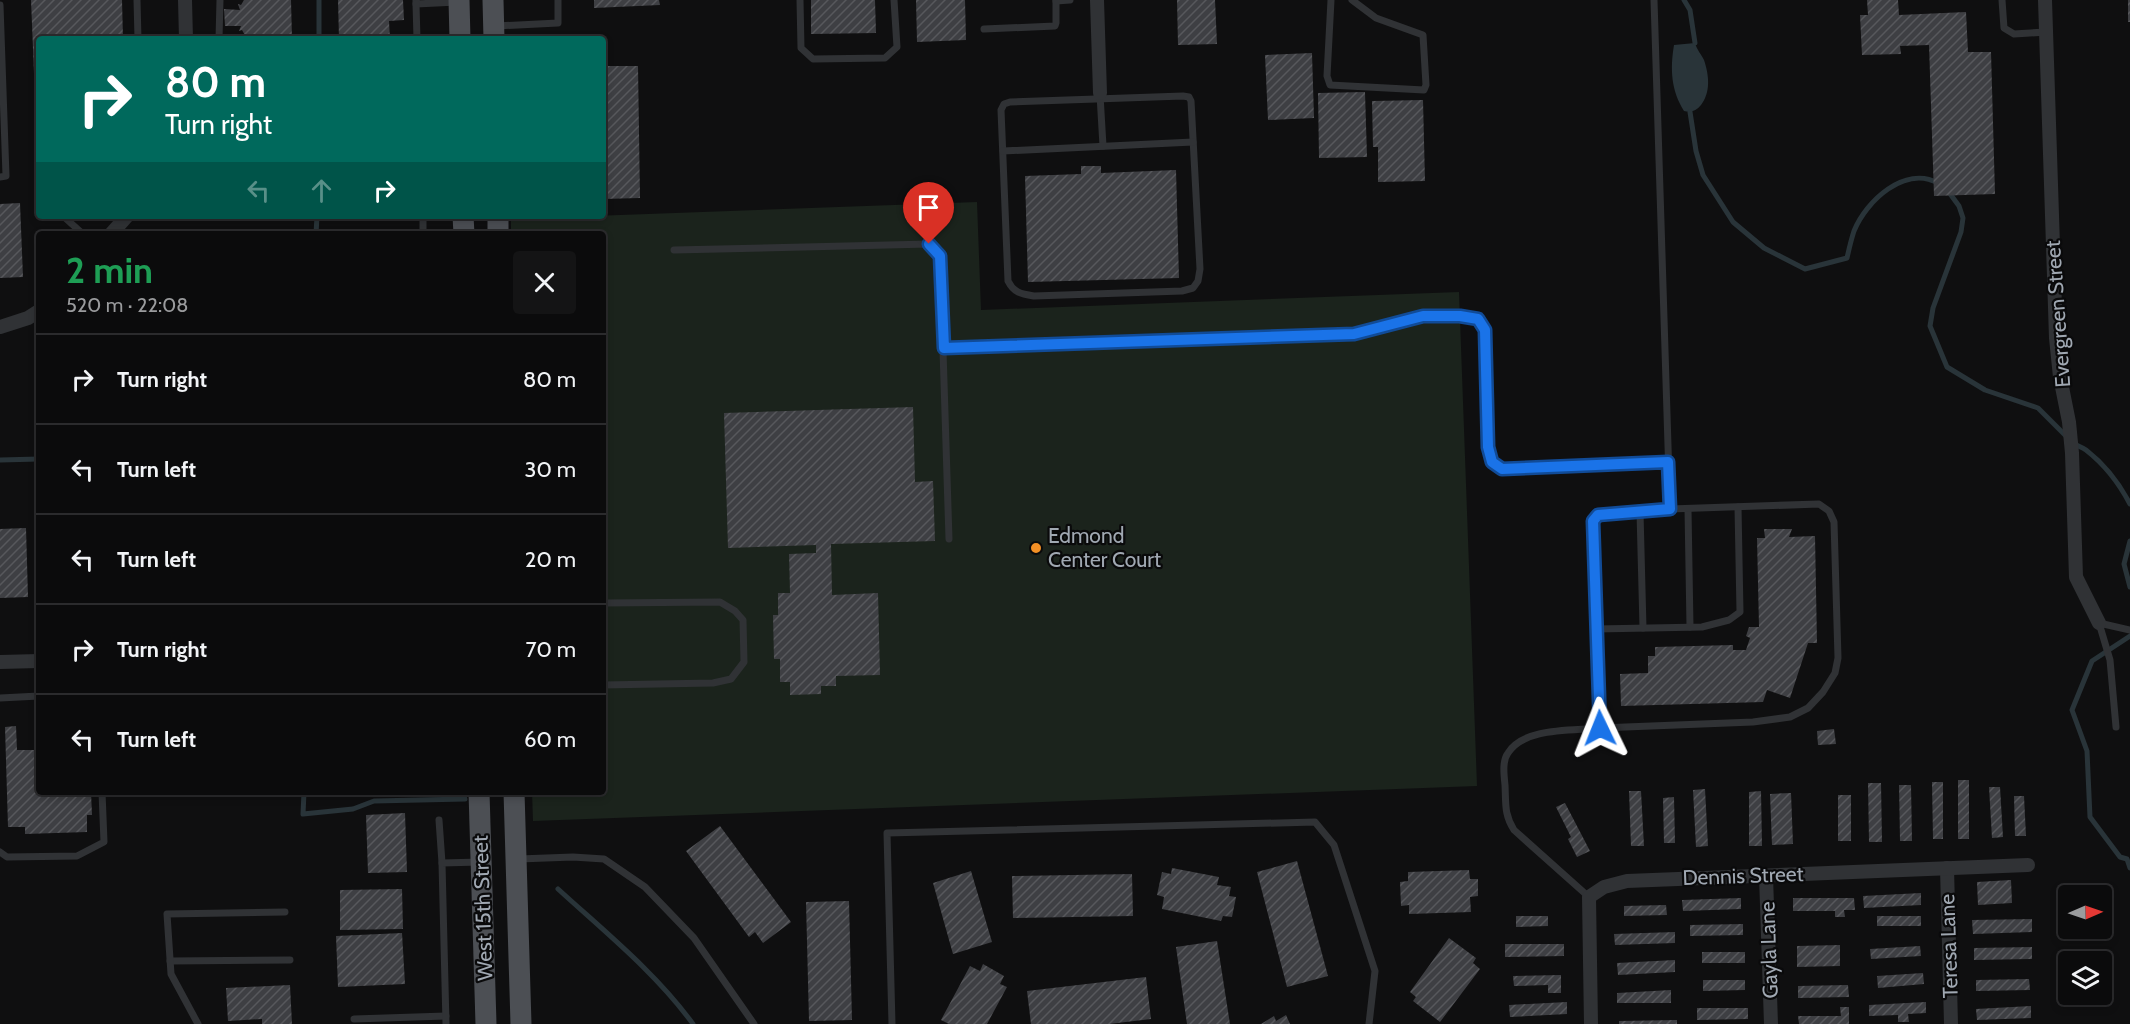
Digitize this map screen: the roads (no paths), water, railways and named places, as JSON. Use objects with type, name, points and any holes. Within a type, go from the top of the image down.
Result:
[{"type":"main road","points":[[493,0],[494,32]]},
{"type":"main road","points":[[459,1],[460,36]]},
{"type":"main road","name":"West 15th Street","points":[[479,795],[486,1024]]},
{"type":"main road","name":"West 15th Street","points":[[514,795],[521,1024]]},
{"type":"street","points":[[185,0],[186,36]]},
{"type":"street","points":[[1097,0],[1100,96]]},
{"type":"street","name":"Evergreen Street","points":[[2045,0],[2056,338],[2072,453],[2076,577],[2099,623]]},
{"type":"street","points":[[114,231],[124,219]]},
{"type":"street","points":[[0,327],[28,318],[36,313]]},
{"type":"street","points":[[0,662],[36,661]]},
{"type":"street","name":"Dennis Street","points":[[1589,897],[1604,887],[1627,881],[2028,865]]},
{"type":"street","name":"Teresa Lane","points":[[1947,868],[1951,1024]]},
{"type":"street","name":"Gayla Lane","points":[[1766,876],[1771,1024]]},
{"type":"street","points":[[1589,897],[1591,1024]]},
{"type":"lane","points":[[137,0],[138,36]]},
{"type":"lane","points":[[219,36],[220,0]]},
{"type":"lane","points":[[494,32],[558,23],[558,0]]},
{"type":"lane","points":[[800,0],[801,48],[813,59],[885,58],[897,47],[894,0]]},
{"type":"lane","points":[[984,29],[1054,26],[1056,0],[1070,0]]},
{"type":"lane","points":[[1331,0],[1326,76],[1330,85],[1424,90],[1426,85],[1423,35],[1376,18],[1352,0]]},
{"type":"lane","points":[[1654,0],[1670,509]]},
{"type":"lane","points":[[2002,0],[2004,28],[2014,34],[2046,32]]},
{"type":"lane","points":[[417,36],[416,2],[459,1]]},
{"type":"lane","points":[[0,5],[6,177],[0,177]]},
{"type":"lane","points":[[1100,96],[1103,146]]},
{"type":"lane","points":[[1100,96],[1189,97],[1193,141],[1200,269],[1198,281],[1193,288],[1182,291],[1034,296],[1012,290],[1008,281],[1002,110],[1004,104],[1100,96]]},
{"type":"lane","points":[[1003,151],[1193,141]]},
{"type":"lane","points":[[66,219],[80,231]]},
{"type":"lane","points":[[674,250],[929,244],[940,256],[949,539]]},
{"type":"lane","points":[[944,348],[1354,334],[1423,316],[1460,316],[1478,319],[1485,330],[1488,447],[1492,462],[1502,469],[1668,462]]},
{"type":"lane","points":[[1589,897],[1514,830],[1506,818],[1504,771],[1506,754],[1516,743],[1532,735],[1600,728],[1753,722],[1790,717],[1808,708],[1823,692],[1835,673],[1838,658],[1834,522],[1829,511],[1819,504],[1670,509],[1598,515],[1593,521],[1600,728]]},
{"type":"lane","points":[[1596,629],[1690,627],[1719,624],[1740,612],[1738,507]]},
{"type":"lane","points":[[1688,509],[1690,627]]},
{"type":"lane","points":[[1640,512],[1643,628]]},
{"type":"lane","points":[[606,603],[720,602],[735,611],[743,620],[744,662],[731,679],[713,683],[606,686]]},
{"type":"lane","points":[[2116,727],[2110,660],[2099,623],[2130,630]]},
{"type":"lane","points":[[0,698],[36,696]]},
{"type":"lane","points":[[0,852],[7,857],[77,856],[104,842],[102,795]]},
{"type":"lane","points":[[354,1019],[446,1020],[439,820]]},
{"type":"lane","points":[[892,1024],[886,833],[1315,822],[1334,845],[1375,971],[1369,1024]]},
{"type":"lane","points":[[516,860],[573,857],[604,859],[645,887],[694,938],[754,1024]]},
{"type":"lane","points":[[442,863],[482,862]]},
{"type":"lane","points":[[198,1024],[171,974],[168,914],[285,912]]},
{"type":"lane","points":[[170,961],[290,960]]},
{"type":"waterway","points":[[319,0],[319,36]]},
{"type":"waterway","points":[[1684,0],[1690,10],[1695,43]]},
{"type":"waterway","points":[[1690,112],[1696,151],[1703,175],[1733,222],[1764,248],[1805,269],[1847,258],[1854,231],[1860,220],[1877,198],[1888,189],[1900,182],[1913,179],[1925,179],[1938,183]]},
{"type":"waterway","points":[[1948,191],[1959,206],[1963,218],[1961,232],[1933,308],[1930,326],[1947,367],[1985,390],[2038,408],[2066,436]]},
{"type":"waterway","points":[[316,231],[317,219]]},
{"type":"waterway","points":[[2073,443],[2093,455],[2116,481],[2130,504]]},
{"type":"waterway","points":[[0,460],[36,459]]},
{"type":"waterway","points":[[2130,541],[2124,564],[2130,587]]},
{"type":"waterway","points":[[2130,636],[2092,661],[2072,710],[2087,751],[2090,817],[2120,857],[2127,859],[2130,868]]},
{"type":"waterway","points":[[304,795],[303,814],[353,809],[374,801],[465,799]]},
{"type":"waterway","points":[[558,889],[646,970],[679,1005],[693,1024]]},
{"type":"place","name":"Edmond Center Court","points":[[1036,548]]}]
